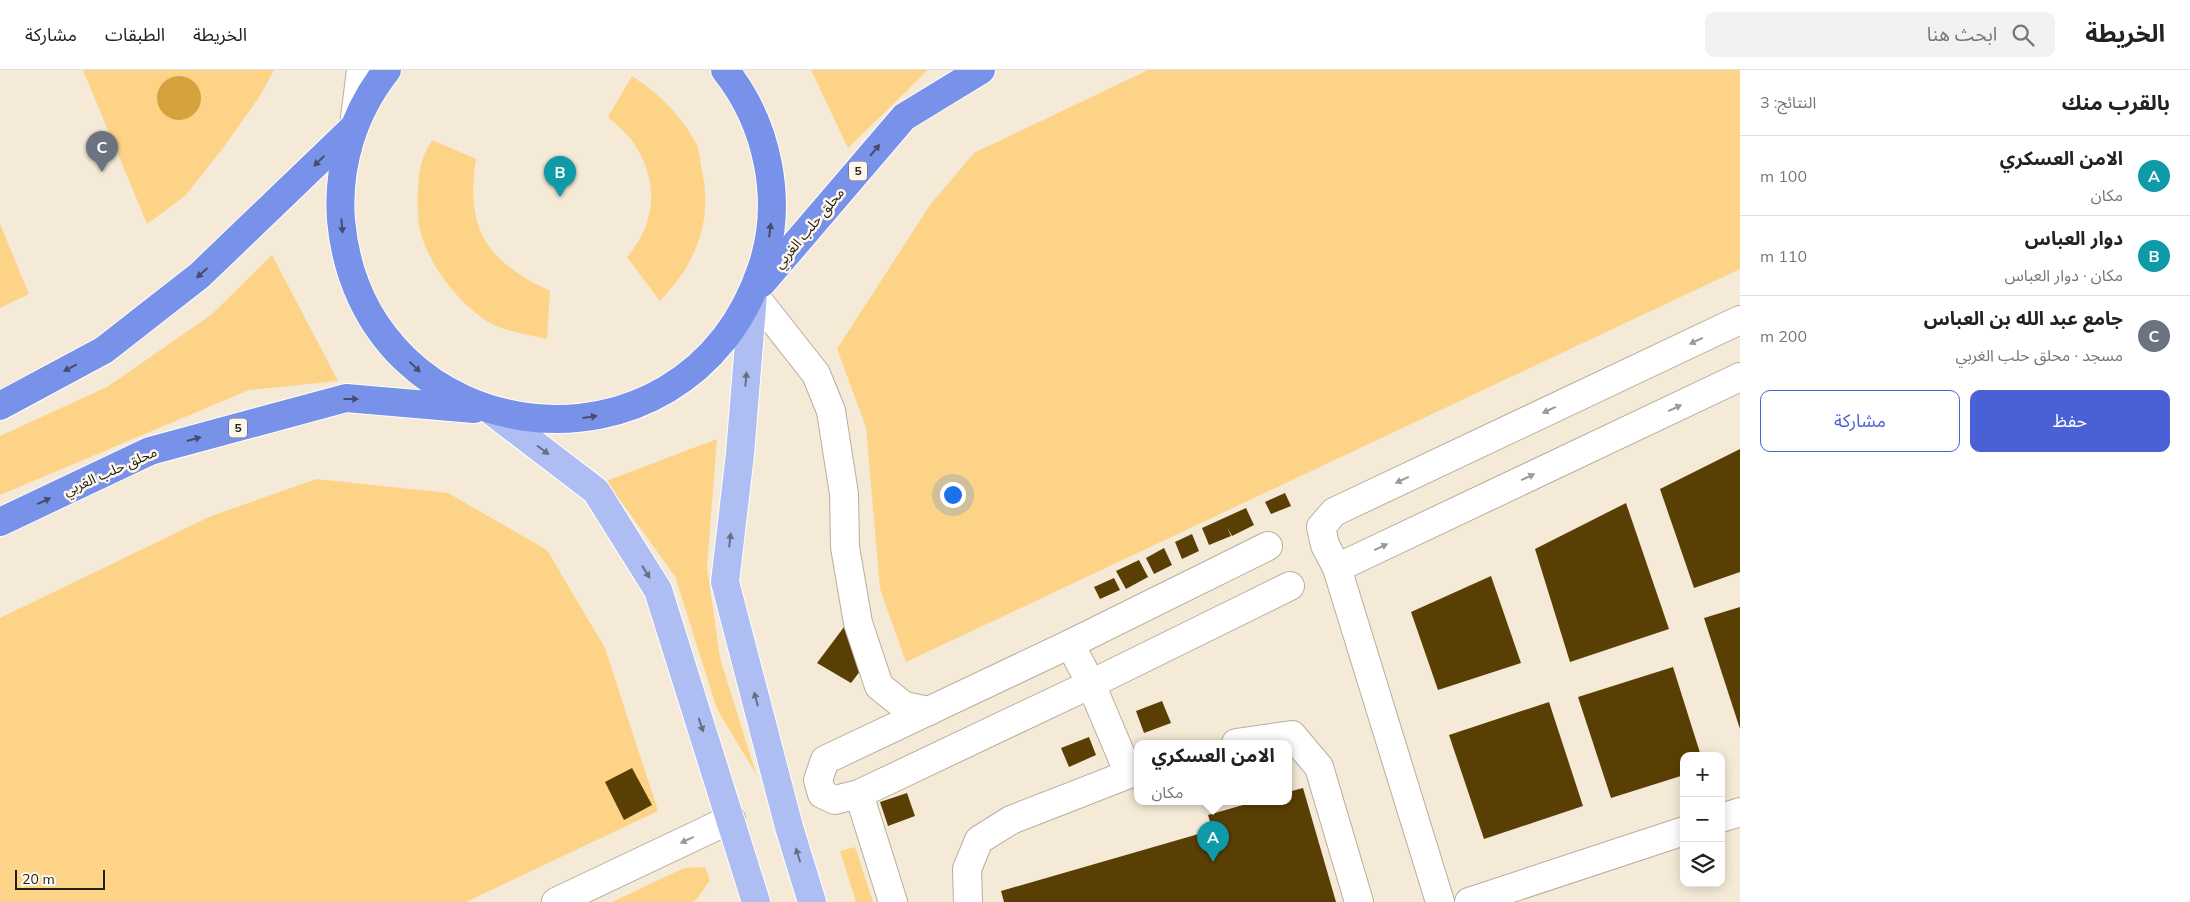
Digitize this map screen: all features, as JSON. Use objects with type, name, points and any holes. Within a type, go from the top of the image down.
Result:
[{"type":"highway","points":[[387,70],[373,87],[354,127],[343,164],[340,203],[343,242],[354,280],[371,314],[394,346],[415,367],[454,394],[490,410],[528,419],[568,420],[607,415],[644,402],[678,383],[708,358],[734,328],[753,294],[767,253],[772,210],[769,167],[758,126],[738,87],[725,70]]},
{"type":"highway","name":"محلق حلب الغربي","points":[[753,294],[904,117],[981,70]]},
{"type":"highway","points":[[0,406],[104,350],[200,276],[354,127]]},
{"type":"highway","name":"محلق حلب الغربي","points":[[0,522],[150,451],[346,398],[490,410]]},
{"type":"main road","points":[[753,294],[740,454],[725,582],[789,827],[812,902]]},
{"type":"main road","points":[[490,410],[596,491],[658,590],[731,819],[752,900]]},
{"type":"street","points":[[354,127],[361,70]]},
{"type":"street","points":[[753,294],[816,374],[831,411],[844,494],[845,546],[858,623],[879,686],[904,706],[929,711]]},
{"type":"street","points":[[1440,902],[1337,568],[1325,545],[1321,527],[1334,512],[1740,320]]},
{"type":"street","points":[[1337,568],[1740,377]]},
{"type":"street","points":[[1268,546],[1070,644],[825,760],[818,780],[822,794],[834,800],[859,794],[1091,684],[1290,586]]},
{"type":"street","points":[[968,902],[967,869],[979,840],[1011,820],[1134,772],[1070,644]]},
{"type":"street","points":[[1257,740],[1292,735],[1319,767],[1359,902]]},
{"type":"street","points":[[859,794],[893,902]]},
{"type":"street","points":[[1725,817],[1740,812]]},
{"type":"street","points":[[556,902],[731,819]]},
{"type":"street","points":[[1469,902],[1680,832]]},
{"type":"shaded area","points":[[83,70],[274,70],[260,96],[223,148],[185,196],[147,224]]},
{"type":"shaded area","points":[[811,70],[928,70],[848,148]]},
{"type":"shaded area","points":[[1148,70],[1740,70],[1740,269],[906,662],[880,589],[866,427],[837,349],[930,205],[974,153]]},
{"type":"shaded area","points":[[183,76],[195,82],[200,89],[200,107],[195,114],[188,119],[175,120],[163,114],[158,107],[157,94],[163,82],[170,77]]},
{"type":"shaded area","points":[[632,76],[667,104],[689,131],[699,153],[704,186],[703,222],[693,255],[684,271],[660,301],[627,257],[645,229],[649,214],[651,199],[647,169],[631,139],[608,117]]},
{"type":"shaded area","points":[[432,140],[476,159],[473,184],[474,205],[478,224],[485,240],[496,255],[510,268],[528,280],[550,291],[547,339],[512,331],[488,322],[461,300],[443,278],[429,255],[420,230],[418,186],[420,168]]},
{"type":"shaded area","points":[[0,224],[29,294],[0,308]]},
{"type":"shaded area","points":[[272,255],[338,381],[249,390],[0,495],[0,436],[107,387],[211,315]]},
{"type":"shaded area","points":[[717,439],[707,567],[720,658],[756,774],[717,709],[675,576],[606,481]]},
{"type":"shaded area","points":[[316,479],[448,493],[547,550],[605,648],[658,811],[466,902],[0,902],[0,618],[209,517]]},
{"type":"shaded area","points":[[855,847],[873,902],[856,902],[840,851]]},
{"type":"shaded area","points":[[705,867],[710,880],[696,900],[692,902],[612,902],[684,868]]},
{"type":"building","points":[[1740,449],[1740,572],[1694,588],[1660,489]]},
{"type":"building","points":[[1285,493],[1291,506],[1271,514],[1265,502]]},
{"type":"building","points":[[1626,503],[1669,629],[1570,662],[1535,549]]},
{"type":"building","points":[[1246,508],[1254,525],[1232,536],[1227,527],[1231,536],[1209,545],[1202,528]]},
{"type":"building","points":[[1192,534],[1199,551],[1182,559],[1175,542]]},
{"type":"building","points":[[1164,548],[1172,565],[1154,574],[1146,558]]},
{"type":"building","points":[[1139,560],[1148,577],[1126,589],[1116,571]]},
{"type":"building","points":[[1491,576],[1521,663],[1438,690],[1411,612]]},
{"type":"building","points":[[1114,578],[1120,590],[1100,599],[1094,587]]},
{"type":"building","points":[[1740,607],[1740,729],[1704,618]]},
{"type":"building","points":[[844,627],[861,670],[851,683],[817,663]]},
{"type":"building","points":[[1673,667],[1700,752],[1680,752],[1680,776],[1611,798],[1578,697]]},
{"type":"building","points":[[1162,701],[1171,723],[1144,733],[1136,711]]},
{"type":"building","points":[[1549,702],[1583,806],[1484,839],[1449,735]]},
{"type":"building","points":[[1089,737],[1096,755],[1069,767],[1061,748]]},
{"type":"building","points":[[632,768],[652,805],[624,820],[605,782]]},
{"type":"building","points":[[1303,788],[1336,902],[1004,902],[1001,891],[1202,833],[1201,828],[1211,825],[1208,815],[1243,805],[1292,805],[1292,791]]},
{"type":"building","points":[[907,793],[915,816],[888,826],[880,802]]},
{"type":"place","name":"جامع عبد الله بن العباس","points":[[102,172]]},
{"type":"place","name":"دوار العباس","points":[[560,197]]},
{"type":"place","name":"الامن العسكري","points":[[1213,862]]}]
